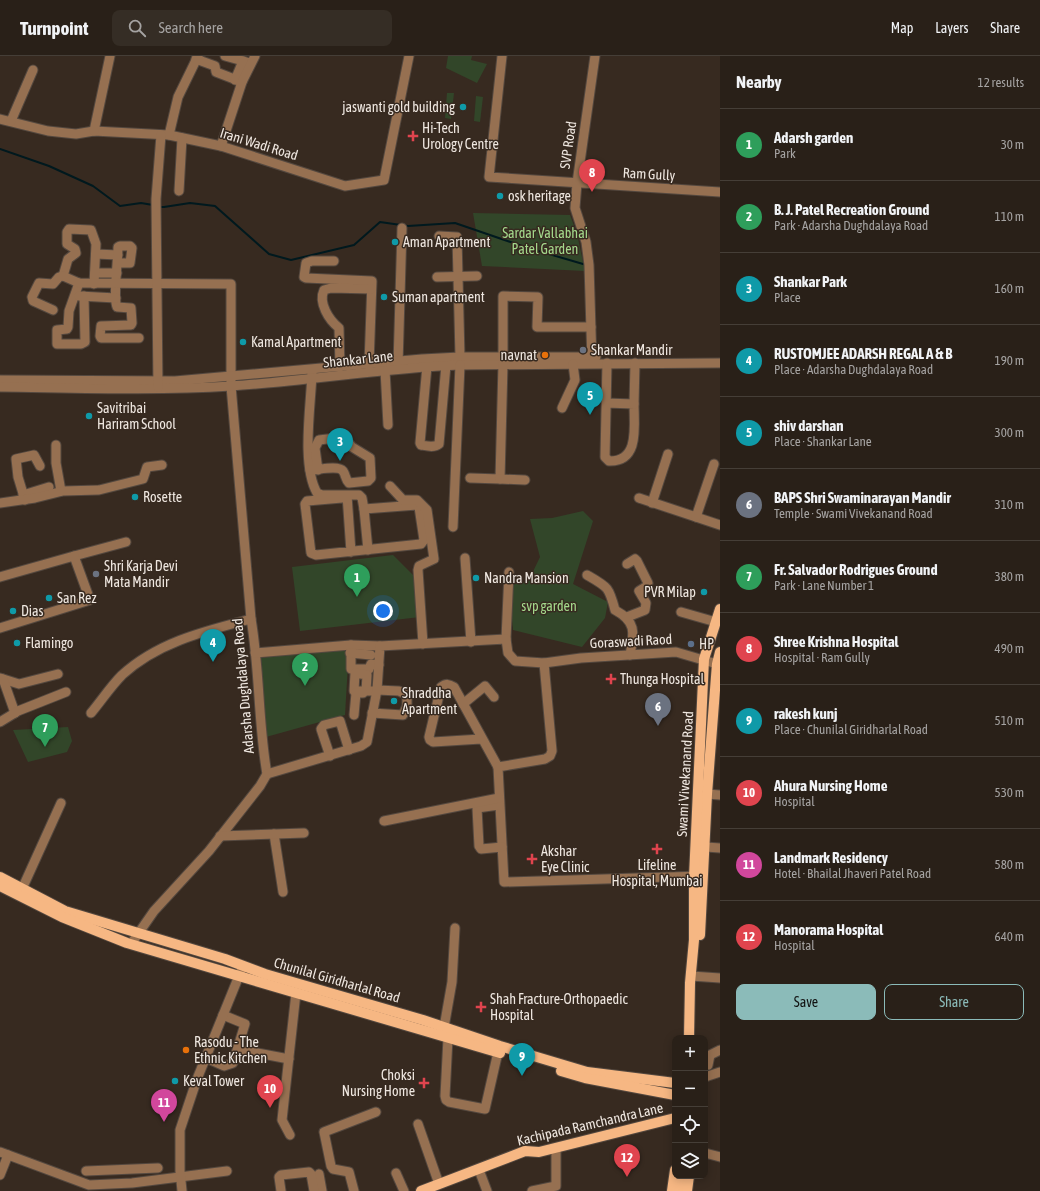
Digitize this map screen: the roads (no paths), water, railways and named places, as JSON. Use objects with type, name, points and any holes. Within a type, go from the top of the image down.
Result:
[{"type":"main road","name":"Swami Vivekanand Road","points":[[694,1035],[694,940],[699,876],[704,659],[720,609]]},
{"type":"main road","name":"Swami Vivekanand Road","points":[[699,876],[706,847],[708,794],[717,712],[717,664],[720,652]]},
{"type":"main road","name":"Chunilal Giridharlal Road","points":[[0,877],[65,911],[138,934],[241,970],[296,993],[445,1034],[500,1046],[587,1072],[672,1083]]},
{"type":"main road","name":"Chunilal Giridharlal Road","points":[[0,886],[62,917],[131,944],[264,974],[498,1052],[585,1078],[672,1093]]},
{"type":"main road","name":"Swami Vivekanand Road","points":[[689,1035],[694,977]]},
{"type":"main road","name":"Kachipada Ramchandra Lane","points":[[421,1191],[479,1170],[525,1151],[539,1152],[672,1119]]},
{"type":"main road","points":[[672,1191],[674,1179]]},
{"type":"main road","points":[[679,1191],[685,1179]]},
{"type":"main road","points":[[686,1179],[687,1191]]},
{"type":"street","points":[[94,131],[110,56]]},
{"type":"street","points":[[221,146],[238,81],[249,60],[237,58],[234,60],[225,56]]},
{"type":"street","name":"Irani Wadi Road","points":[[0,119],[48,131],[76,134],[94,131],[165,135],[182,138],[221,146],[345,186],[384,180],[409,56]]},
{"type":"street","name":"Ram Gully","points":[[502,56],[489,177],[720,192]]},
{"type":"street","name":"SVP Road","points":[[592,360],[588,257],[586,242],[575,208],[576,183],[595,56]]},
{"type":"street","points":[[158,385],[156,199],[165,135],[178,97],[197,57],[215,66],[216,72],[238,81]]},
{"type":"street","points":[[11,122],[33,70]]},
{"type":"street","points":[[179,191],[182,138]]},
{"type":"street","points":[[398,365],[402,228]]},
{"type":"street","points":[[53,310],[32,301],[32,296],[39,283],[53,284],[59,277],[63,276],[68,260],[76,253],[75,249],[67,244],[67,232],[69,229],[91,230],[96,244],[94,284]]},
{"type":"street","points":[[439,236],[457,237],[460,361],[453,527]]},
{"type":"street","points":[[96,254],[118,259],[116,284],[117,307],[131,308],[132,323],[131,325],[101,326],[101,338],[139,338]]},
{"type":"street","points":[[334,261],[312,261],[306,263],[304,277],[371,281],[369,364]]},
{"type":"street","points":[[95,273],[117,273]]},
{"type":"street","points":[[63,276],[79,284],[157,284]]},
{"type":"street","points":[[437,277],[477,276]]},
{"type":"street","points":[[79,284],[79,296],[85,342],[81,344],[57,344],[57,330],[66,329],[68,327],[69,311],[79,296]]},
{"type":"street","name":"Adarsha Dughdalaya Road","points":[[157,284],[231,284],[231,381],[263,753],[267,774]]},
{"type":"street","points":[[340,367],[339,328],[329,318],[322,299],[322,294],[324,290],[331,288],[371,289]]},
{"type":"street","points":[[79,296],[116,298]]},
{"type":"street","points":[[500,479],[503,296],[538,296],[537,327],[591,327]]},
{"type":"street","name":"Shankar Lane","points":[[0,387],[158,385],[231,381],[312,374],[386,370],[398,365],[460,361],[720,358]]},
{"type":"street","name":"Shankar Lane","points":[[503,360],[573,364],[592,360],[607,363],[720,364]]},
{"type":"street","name":"Shankar Lane","points":[[312,374],[340,367],[369,364],[427,366],[446,365],[460,361]]},
{"type":"street","points":[[607,363],[605,457],[609,461],[623,458],[629,454],[632,448],[634,431],[635,363]]},
{"type":"street","points":[[562,408],[575,380],[573,364]]},
{"type":"street","points":[[427,366],[420,443],[421,445],[432,446],[439,444],[446,365]]},
{"type":"street","points":[[386,370],[388,425]]},
{"type":"street","points":[[312,374],[308,426],[314,470],[315,492],[322,495],[359,495],[362,498],[368,550]]},
{"type":"street","name":"Shankar Lane","points":[[0,380],[158,385]]},
{"type":"street","points":[[606,403],[634,404]]},
{"type":"street","points":[[344,437],[352,447],[370,458],[371,478],[368,481],[349,483],[342,470],[339,468],[314,470],[315,448],[318,440],[344,437]]},
{"type":"street","points":[[56,445],[56,463],[64,491]]},
{"type":"street","points":[[652,502],[668,454]]},
{"type":"street","points":[[24,497],[15,466],[16,458],[34,455],[40,466]]},
{"type":"street","points":[[696,517],[714,464]]},
{"type":"street","points":[[0,503],[24,497],[64,491],[99,490],[135,482],[143,479],[147,468],[162,465]]},
{"type":"street","points":[[64,471],[64,491]]},
{"type":"street","points":[[470,478],[525,480]]},
{"type":"street","points":[[390,486],[403,500],[417,500],[427,510],[434,559],[419,566],[418,570],[423,644]]},
{"type":"street","points":[[24,497],[49,487]]},
{"type":"street","points":[[347,495],[342,498],[307,501],[305,504],[311,553],[316,555],[421,544],[424,540],[419,507],[364,509]]},
{"type":"street","points":[[347,495],[351,552]]},
{"type":"street","points":[[639,498],[720,525]]},
{"type":"street","points":[[0,577],[126,542]]},
{"type":"street","points":[[0,628],[90,600],[74,556]]},
{"type":"street","points":[[465,558],[470,642]]},
{"type":"street","points":[[627,564],[635,559],[648,583],[647,586],[639,591],[646,603],[645,610],[627,617]]},
{"type":"street","points":[[255,653],[350,649],[506,639],[509,572]]},
{"type":"street","points":[[587,575],[605,585],[610,592],[615,610],[627,617],[632,626],[633,639],[630,655]]},
{"type":"street","points":[[681,612],[716,622]]},
{"type":"street","points":[[91,713],[121,676],[131,668],[178,640],[251,619]]},
{"type":"street","name":"Goraswadi Raod","points":[[506,639],[508,653],[515,661],[544,663],[581,658],[676,652],[717,664]]},
{"type":"street","points":[[350,649],[351,669],[369,669],[380,646]]},
{"type":"street","points":[[131,944],[154,911],[220,836],[267,774],[349,750],[361,746],[367,742],[376,713],[378,677],[373,661],[350,649]]},
{"type":"street","points":[[498,767],[545,759],[550,756],[552,750],[544,663]]},
{"type":"street","points":[[376,713],[403,715],[407,706],[408,697],[399,691],[352,690],[355,673],[378,677]]},
{"type":"street","points":[[1,679],[19,684],[58,674]]},
{"type":"street","points":[[366,691],[367,676]]},
{"type":"street","points":[[1,679],[15,713]]},
{"type":"street","points":[[481,739],[433,742],[430,740],[441,687],[444,684],[449,684],[454,687],[481,739],[498,767],[504,882],[699,876]]},
{"type":"street","points":[[463,704],[485,686],[494,697]]},
{"type":"street","points":[[354,715],[356,693],[377,691]]},
{"type":"street","points":[[0,722],[15,713],[66,692]]},
{"type":"street","points":[[330,756],[321,728],[324,725],[340,721],[349,750]]},
{"type":"street","points":[[708,794],[720,795]]},
{"type":"street","points":[[22,889],[61,802]]},
{"type":"street","points":[[499,802],[478,808],[479,846],[481,848],[502,847]]},
{"type":"street","points":[[384,821],[499,802]]},
{"type":"street","points":[[220,836],[304,833]]},
{"type":"street","points":[[274,834],[283,892]]},
{"type":"street","points":[[706,847],[720,848]]},
{"type":"street","points":[[455,928],[452,982],[445,1034],[446,1100],[449,1102],[483,1109],[487,1108],[498,1052]]},
{"type":"street","points":[[182,1191],[180,1176],[180,1130],[206,1058],[241,970]]},
{"type":"street","points":[[694,977],[720,978]]},
{"type":"street","points":[[290,1135],[282,1120],[296,993]]},
{"type":"street","points":[[206,1058],[224,1066],[233,1063],[245,1024],[223,1015]]},
{"type":"street","points":[[241,1050],[289,1059]]},
{"type":"street","points":[[708,1065],[710,1055],[720,1050]]},
{"type":"street","points":[[708,1076],[720,1072]]},
{"type":"street","points":[[354,1191],[350,1172],[333,1169],[331,1166],[324,1132],[376,1112]]},
{"type":"street","points":[[418,1124],[438,1185]]},
{"type":"street","points":[[532,1191],[556,1186],[556,1148]]},
{"type":"street","points":[[708,1153],[720,1157]]},
{"type":"street","points":[[0,1175],[4,1154],[83,1185],[132,1187],[180,1176],[227,1172]]},
{"type":"street","points":[[86,1171],[158,1168]]},
{"type":"street","points":[[430,1170],[438,1185]]},
{"type":"street","points":[[479,1170],[487,1191]]},
{"type":"street","points":[[281,1191],[280,1176],[309,1172],[311,1174],[314,1191]]},
{"type":"street","points":[[396,1173],[404,1191]]},
{"type":"street","points":[[319,1174],[322,1191]]},
{"type":"waterway","points":[[0,149],[49,166],[93,186],[120,206],[141,203],[153,205]]},
{"type":"waterway","points":[[159,207],[190,203],[215,206],[269,254],[291,260],[354,245],[380,222],[408,226],[455,223],[525,247],[583,264]]},
{"type":"place","name":"jaswanti gold building","points":[[463,107]]},
{"type":"place","name":"Hi-Tech Urology Centre","points":[[413,136]]},
{"type":"place","name":"Shree Krishna Hospital","points":[[592,192]]},
{"type":"place","name":"osk heritage","points":[[500,196]]},
{"type":"place","name":"Aman Apartment","points":[[395,242]]},
{"type":"place","name":"Suman apartment","points":[[384,297]]},
{"type":"place","name":"Kamal Apartment","points":[[243,342]]},
{"type":"place","name":"Shankar Mandir","points":[[583,350]]},
{"type":"place","name":"navnat","points":[[545,355]]},
{"type":"place","name":"shiv darshan","points":[[590,415]]},
{"type":"place","name":"Savitribai Hariram School","points":[[89,416]]},
{"type":"place","name":"Shankar Park","points":[[340,461]]},
{"type":"place","name":"Rosette","points":[[135,497]]},
{"type":"place","name":"Shri Karja Devi Mata Mandir","points":[[96,574]]},
{"type":"place","name":"Nandra Mansion","points":[[476,578]]},
{"type":"place","name":"PVR Milap","points":[[704,592]]},
{"type":"place","name":"Adarsh garden","points":[[357,597]]},
{"type":"place","name":"San Rez","points":[[49,598]]},
{"type":"place","name":"Dias","points":[[13,611]]},
{"type":"place","name":"Flamingo","points":[[17,643]]},
{"type":"place","name":"HP","points":[[691,644]]},
{"type":"place","name":"RUSTOMJEE ADARSH REGAL A & B","points":[[213,662]]},
{"type":"place","name":"Thunga Hospital","points":[[611,679]]},
{"type":"place","name":"B. J. Patel Recreation Ground","points":[[305,686]]},
{"type":"place","name":"Shraddha Apartment","points":[[394,701]]},
{"type":"place","name":"BAPS Shri Swaminarayan Mandir","points":[[658,726]]},
{"type":"place","name":"Fr. Salvador Rodrigues Ground","points":[[45,747]]},
{"type":"place","name":"Lifeline Hospital, Mumbai","points":[[657,849]]},
{"type":"place","name":"Akshar Eye Clinic","points":[[532,859]]},
{"type":"place","name":"Shah Fracture-Orthopaedic Hospital","points":[[481,1007]]},
{"type":"place","name":"Rasodu - The Ethnic Kitchen","points":[[186,1050]]},
{"type":"place","name":"rakesh kunj","points":[[522,1076]]},
{"type":"place","name":"Keval Tower","points":[[175,1081]]},
{"type":"place","name":"Choksi Nursing Home","points":[[424,1083]]},
{"type":"place","name":"Ahura Nursing Home","points":[[270,1108]]},
{"type":"place","name":"Landmark Residency","points":[[164,1122]]},
{"type":"place","name":"Manorama Hospital","points":[[627,1177]]},
{"type":"park label","name":"Sardar Vallabhai Patel Garden","points":[[545,242]]},
{"type":"park label","name":"svp garden","points":[[549,606]]}]
